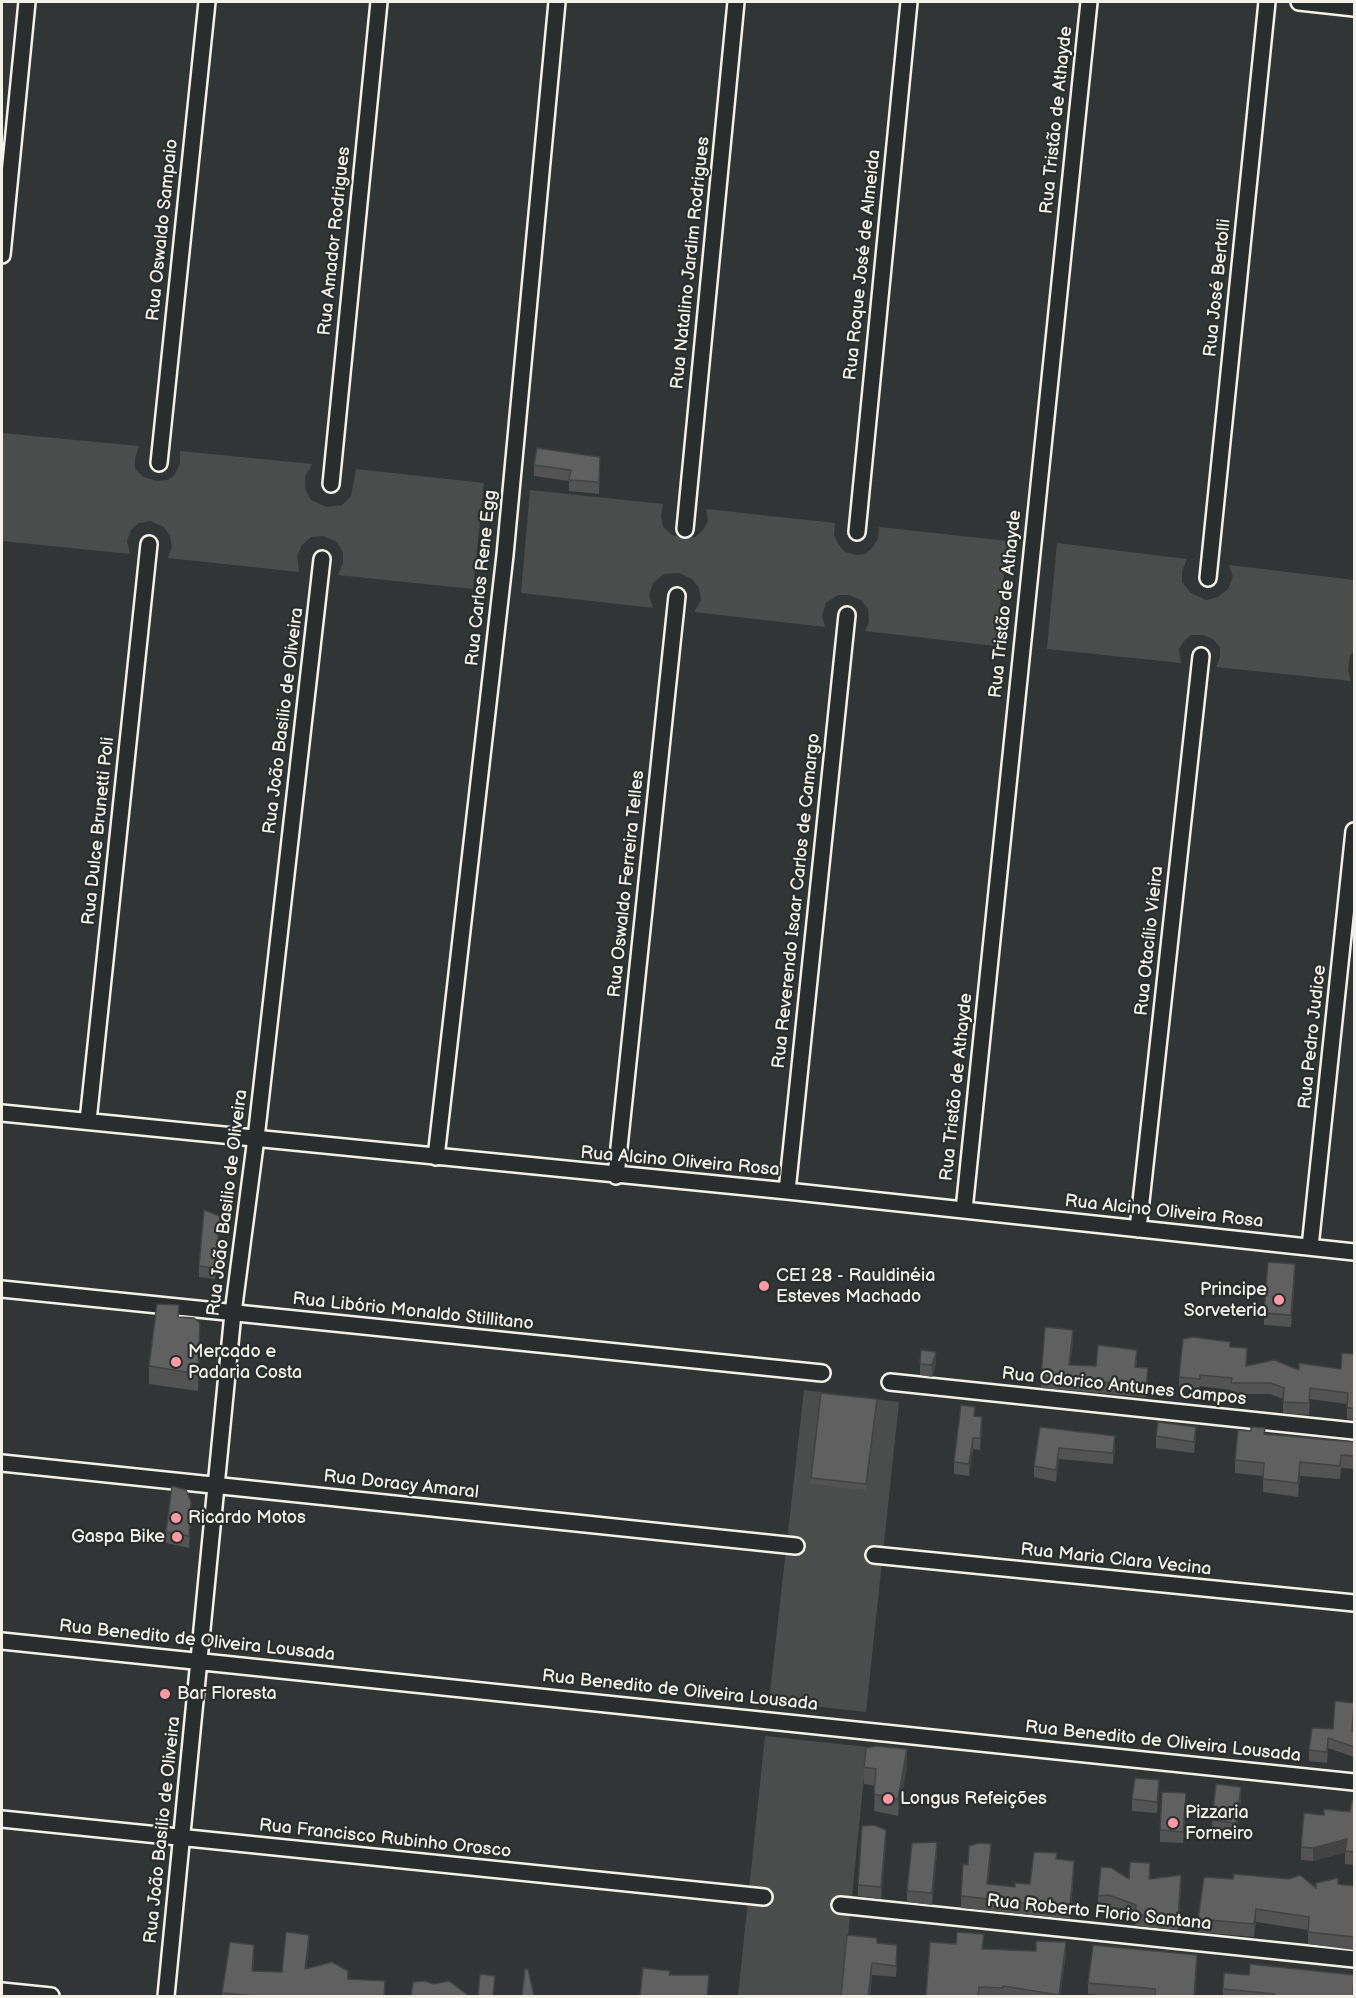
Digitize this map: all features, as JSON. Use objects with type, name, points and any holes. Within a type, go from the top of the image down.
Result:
[{"type":"street","points":[[2,255],[27,2]]},
{"type":"street","name":"Rua Oswaldo Sampaio","points":[[159,463],[207,2]]},
{"type":"street","name":"Rua Amador Rodrigues","points":[[331,484],[379,2]]},
{"type":"street","name":"Rua Carlos Rene Egg","points":[[436,1157],[505,555],[557,2]]},
{"type":"street","name":"Rua Natalino Jardim Rodrigues","points":[[685,529],[736,2]]},
{"type":"street","name":"Rua Roque José de Almeida","points":[[857,532],[909,2]]},
{"type":"street","name":"Rua Tristão de Athayde","points":[[964,1210],[1089,2]]},
{"type":"street","name":"Rua José Bertolli","points":[[1208,578],[1267,2]]},
{"type":"street","points":[[1299,2],[1354,8]]},
{"type":"street","name":"Rua Dulce Brunetti Poli","points":[[88,1121],[149,544]]},
{"type":"street","name":"Rua João Basilio de Oliveira","points":[[166,1996],[233,1313],[256,1138],[322,559]]},
{"type":"street","name":"Rua Oswaldo Ferreira Telles","points":[[616,1176],[677,596]]},
{"type":"street","name":"Rua Reverendo Isaar Carlos de Camargo","points":[[787,1191],[847,615]]},
{"type":"street","name":"Rua Otacílio Vieira","points":[[1138,1229],[1200,656]]},
{"type":"street","name":"Rua Pedro Judice","points":[[1310,1247],[1354,831]]},
{"type":"street","name":"Rua Alcino Oliveira Rosa","points":[[2,1113],[616,1176],[787,1191],[1354,1252]]},
{"type":"street","name":"Rua Libório Monaldo Stillitano","points":[[2,1289],[822,1373]]},
{"type":"street","name":"Rua Odorico Antunes Campos","points":[[890,1382],[1354,1431]]},
{"type":"street","name":"Rua Doracy Amaral","points":[[2,1463],[796,1546]]},
{"type":"street","name":"Rua Maria Clara Vecina","points":[[874,1554],[1354,1603]]},
{"type":"street","name":"Rua Benedito de Oliveira Lousada","points":[[2,1641],[1354,1782]]},
{"type":"street","name":"Rua Francisco Rubinho Orosco","points":[[2,1819],[764,1897]]},
{"type":"street","name":"Rua Roberto Florio Santana","points":[[840,1905],[1354,1959]]},
{"type":"street","points":[[2,1991],[51,1996]]},
{"type":"shaded area","points":[[2,433],[139,446],[135,468],[143,477],[157,481],[168,480],[175,474],[180,464],[180,451],[312,464],[305,477],[305,488],[311,500],[327,507],[342,505],[351,496],[356,469],[484,483],[473,589],[338,575],[343,563],[343,553],[337,542],[323,536],[311,537],[302,545],[297,556],[299,572],[168,558],[172,547],[170,536],[164,527],[150,521],[139,523],[131,530],[127,541],[130,554],[2,541]]},
{"type":"shaded area","points":[[530,490],[663,504],[661,516],[663,527],[672,535],[684,538],[695,537],[703,530],[708,521],[706,509],[835,523],[834,535],[838,544],[845,552],[856,555],[865,554],[872,548],[878,539],[879,527],[1008,541],[995,646],[865,631],[869,622],[868,609],[861,600],[849,595],[838,595],[826,603],[822,616],[825,627],[694,612],[701,600],[699,588],[692,579],[679,573],[664,574],[653,583],[649,595],[653,608],[521,593]]},
{"type":"shaded area","points":[[1057,543],[1187,559],[1182,571],[1182,582],[1191,593],[1206,600],[1218,597],[1228,589],[1233,577],[1229,565],[1354,580],[1354,651],[1350,656],[1348,670],[1351,681],[1216,667],[1220,657],[1220,647],[1213,639],[1203,635],[1191,635],[1184,641],[1179,649],[1181,663],[1047,649]]},
{"type":"shaded area","points":[[804,1390],[899,1402],[866,1712],[769,1701]]},
{"type":"shaded area","points":[[765,1736],[867,1747],[842,1996],[738,1996]]},
{"type":"building","points":[[537,448],[600,457],[599,482],[569,480],[571,470],[534,465]]},
{"type":"building","points":[[204,1210],[220,1216],[215,1268],[199,1266]]},
{"type":"building","name":"Principe Sorveteria","points":[[1268,1262],[1295,1264],[1291,1315],[1264,1313]]},
{"type":"building","name":"Mercado e Padaria Costa","points":[[157,1304],[179,1305],[178,1317],[194,1318],[200,1323],[198,1374],[149,1366]]},
{"type":"building","points":[[1045,1327],[1073,1330],[1069,1365],[1096,1366],[1098,1345],[1137,1350],[1135,1367],[1148,1368],[1146,1386],[1041,1377]]},
{"type":"building","points":[[1193,1337],[1230,1342],[1230,1347],[1247,1348],[1246,1366],[1274,1360],[1299,1370],[1299,1363],[1341,1369],[1342,1353],[1354,1354],[1354,1408],[1347,1408],[1348,1393],[1310,1388],[1309,1403],[1283,1402],[1284,1388],[1270,1383],[1231,1383],[1232,1378],[1200,1375],[1200,1379],[1179,1377],[1183,1339]]},
{"type":"building","points":[[921,1350],[936,1352],[932,1365],[920,1364]]},
{"type":"building","points":[[821,1393],[877,1399],[866,1484],[811,1478]]},
{"type":"building","points":[[961,1405],[975,1407],[974,1416],[982,1417],[980,1438],[973,1438],[969,1464],[954,1462]]},
{"type":"building","points":[[1158,1422],[1196,1427],[1194,1442],[1156,1436]]},
{"type":"building","points":[[1040,1427],[1115,1436],[1113,1453],[1059,1448],[1056,1470],[1034,1466]]},
{"type":"building","points":[[1251,1427],[1265,1428],[1264,1434],[1354,1442],[1354,1456],[1341,1455],[1340,1466],[1300,1462],[1298,1483],[1263,1479],[1264,1463],[1235,1460],[1238,1430],[1251,1431]]},
{"type":"building","points":[[172,1486],[186,1490],[191,1502],[189,1536],[166,1532]]},
{"type":"building","points":[[1335,1701],[1354,1703],[1352,1731],[1354,1731],[1354,1747],[1328,1738],[1327,1752],[1309,1750],[1312,1728],[1333,1729]]},
{"type":"building","points":[[876,1746],[907,1749],[898,1799],[874,1794],[876,1769],[864,1767],[866,1748]]},
{"type":"building","points":[[1135,1778],[1159,1780],[1157,1802],[1132,1799]]},
{"type":"building","points":[[1216,1784],[1241,1787],[1236,1823],[1212,1820]]},
{"type":"building","name":"Pizzaria Forneiro","points":[[1162,1792],[1186,1793],[1183,1832],[1160,1830]]},
{"type":"building","points":[[1352,1800],[1354,1800],[1354,1852],[1345,1851],[1347,1839],[1313,1848],[1301,1847],[1304,1813],[1324,1815],[1324,1809],[1350,1812]]},
{"type":"building","points":[[874,1825],[886,1830],[881,1887],[858,1885],[862,1826]]},
{"type":"building","points":[[937,1842],[932,1893],[907,1891],[912,1843]]},
{"type":"building","points":[[979,1843],[991,1844],[987,1884],[1015,1887],[1015,1883],[1030,1884],[1034,1852],[1057,1853],[1056,1859],[1074,1861],[1070,1908],[961,1896],[963,1864],[968,1865],[969,1846]]},
{"type":"building","points":[[1130,1862],[1150,1863],[1149,1879],[1181,1875],[1178,1918],[1135,1914],[1136,1905],[1109,1895],[1098,1896],[1101,1867],[1112,1868],[1129,1879]]},
{"type":"building","points":[[1234,1874],[1289,1879],[1300,1875],[1316,1888],[1316,1883],[1338,1878],[1338,1884],[1354,1886],[1354,1937],[1308,1932],[1309,1917],[1256,1909],[1254,1924],[1198,1919],[1204,1877],[1233,1879]]},
{"type":"building","points":[[286,1932],[309,1935],[305,1969],[332,1962],[348,1971],[348,1979],[385,1981],[384,1996],[255,1996],[222,1993],[230,1942],[254,1945],[252,1971],[282,1972]]},
{"type":"building","points":[[957,1932],[984,1934],[982,1949],[1036,1951],[1036,1941],[1066,1942],[1059,1995],[1003,1986],[1003,1988],[979,1987],[978,1996],[926,1996],[930,1942],[956,1944]]},
{"type":"building","points":[[847,1935],[877,1938],[877,1943],[897,1945],[896,1966],[872,1963],[868,1996],[841,1996]]},
{"type":"building","points":[[1093,1945],[1197,1955],[1194,1996],[1155,1996],[1155,1989],[1088,1983]]},
{"type":"building","points":[[1250,1964],[1354,1975],[1353,1996],[1275,1996],[1275,1994],[1223,1989],[1224,1973],[1249,1975]]},
{"type":"building","points":[[643,1968],[670,1971],[669,1975],[709,1975],[707,1996],[640,1996]]},
{"type":"building","points":[[525,1969],[528,1969],[534,1996],[522,1996]]},
{"type":"building","points":[[480,1974],[495,1976],[493,1996],[478,1996]]},
{"type":"building","points":[[425,1981],[433,1984],[449,1981],[469,1996],[411,1996],[413,1982]]},
{"type":"place","name":"CEI 28 - Rauldinéia Esteves Machado","points":[[764,1286]]},
{"type":"place","name":"Principe Sorveteria","points":[[1279,1300]]},
{"type":"place","name":"Mercado e Padaria Costa","points":[[176,1362]]},
{"type":"place","name":"Ricardo Motos","points":[[176,1518]]},
{"type":"place","name":"Gaspa Bike","points":[[177,1537]]},
{"type":"place","name":"Bar Floresta","points":[[165,1694]]},
{"type":"place","name":"Longus Refeições","points":[[888,1799]]},
{"type":"place","name":"Pizzaria Forneiro","points":[[1173,1823]]}]
